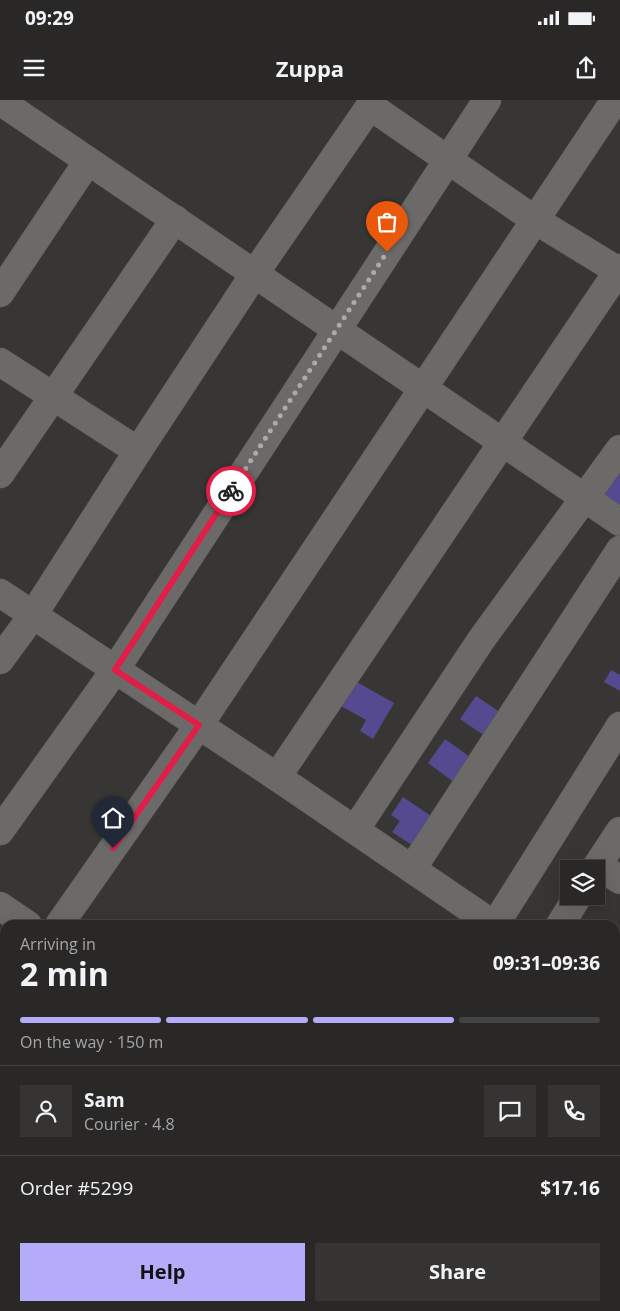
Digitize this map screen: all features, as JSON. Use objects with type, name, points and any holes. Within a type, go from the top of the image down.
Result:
[{"type":"street","points":[[0,831],[115,670],[486,100]]},
{"type":"street","points":[[62,920],[199,725],[614,100]]},
{"type":"street","points":[[0,660],[33,615],[255,273],[372,103],[448,160],[535,220],[619,271],[276,777]]},
{"type":"street","points":[[2,106],[175,219],[620,522]]},
{"type":"street","points":[[0,293],[88,161]]},
{"type":"street","points":[[0,474],[175,219]]},
{"type":"street","points":[[0,362],[138,451]]},
{"type":"street","points":[[355,830],[482,640],[620,449]]},
{"type":"street","points":[[412,869],[620,550]]},
{"type":"street","points":[[0,593],[488,920]]},
{"type":"street","points":[[498,920],[620,726]]},
{"type":"street","points":[[601,860],[620,831]]},
{"type":"street","points":[[605,872],[620,880]]},
{"type":"street","points":[[563,920],[572,905]]},
{"type":"street","points":[[0,906],[21,920]]},
{"type":"building","points":[[615,470],[620,474],[620,518],[595,501]]},
{"type":"building","points":[[611,670],[620,675],[620,691],[604,682]]},
{"type":"building","points":[[355,681],[394,703],[373,739],[360,731],[366,720],[341,706]]},
{"type":"building","points":[[476,696],[504,715],[488,738],[460,719]]},
{"type":"building","points":[[445,739],[473,759],[455,783],[428,763]]},
{"type":"building","points":[[403,797],[434,818],[415,847],[392,832],[400,821],[391,815]]},
{"type":"way so far","points":[[231,491],[387,252]]},
{"type":"route","points":[[113,848],[199,725],[115,670],[231,491]]}]
